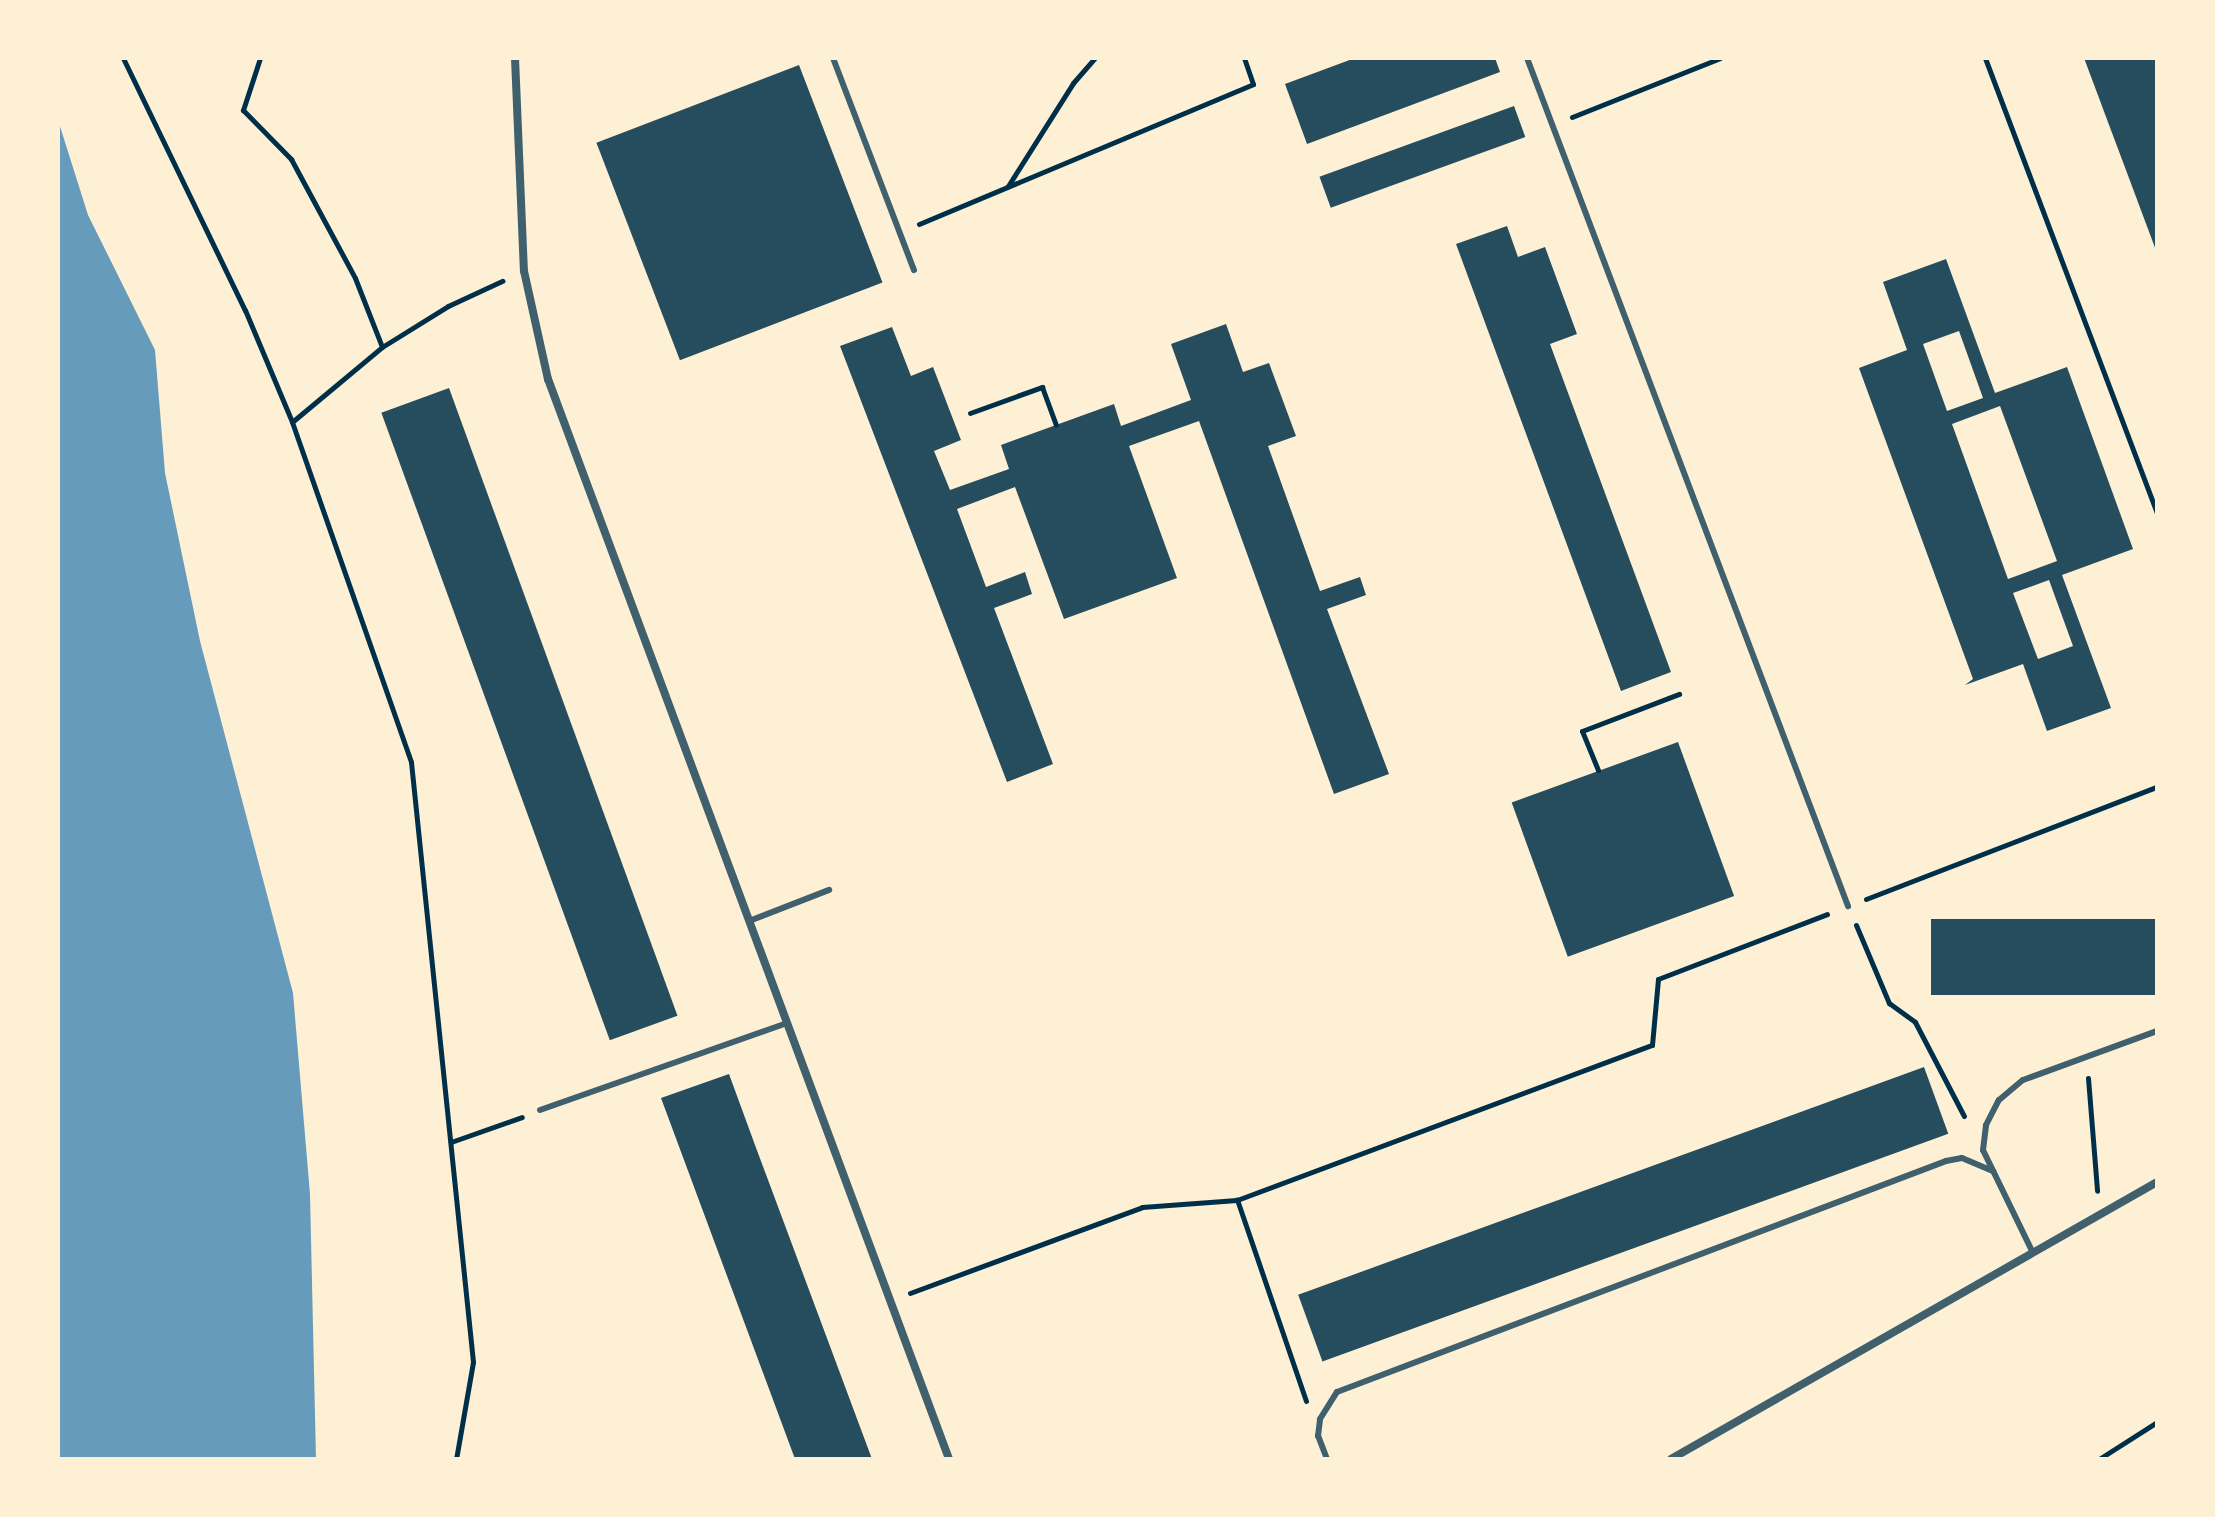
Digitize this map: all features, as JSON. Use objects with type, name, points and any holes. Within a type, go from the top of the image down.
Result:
[{"type":"street","points":[[515,58],[524,271],[548,379],[949,1459]]},
{"type":"street","points":[[1671,1459],[2157,1182]]},
{"type":"lane","points":[[833,58],[914,270]]},
{"type":"lane","points":[[1527,58],[1848,906]]},
{"type":"lane","points":[[749,921],[829,890]]},
{"type":"lane","points":[[540,1110],[787,1023]]},
{"type":"lane","points":[[2033,1253],[1983,1150],[1986,1125],[1999,1100],[2023,1080],[2157,1031]]},
{"type":"lane","points":[[1327,1459],[1318,1436],[1320,1419],[1337,1392],[1946,1161],[1962,1158],[1993,1171]]},
{"type":"path","points":[[123,58],[245,310],[292,422],[411,762],[473,1362],[456,1459]]},
{"type":"path","points":[[260,58],[243,110],[291,159],[355,278],[382,347]]},
{"type":"path","points":[[1008,186],[1073,83],[1095,58]]},
{"type":"path","points":[[899,232],[1253,84],[1244,58]]},
{"type":"path","points":[[1553,124],[1720,58]]},
{"type":"path","points":[[1985,58],[2157,513]]},
{"type":"path","points":[[292,422],[382,347],[448,306],[524,271]]},
{"type":"path","points":[[970,413],[1042,387],[1056,425]]},
{"type":"path","points":[[1598,770],[1582,731],[1679,694]]},
{"type":"path","points":[[890,1300],[1142,1207],[1237,1200],[1652,1045],[1658,979],[2157,787]]},
{"type":"path","points":[[1848,906],[1889,1003],[1915,1022],[1983,1150]]},
{"type":"path","points":[[2086,1057],[2099,1216]]},
{"type":"path","points":[[451,1142],[540,1110]]},
{"type":"path","points":[[1237,1200],[1318,1436]]},
{"type":"path","points":[[2099,1459],[2157,1422]]},
{"type":"water","points":[[58,120],[88,215],[155,350],[165,473],[200,641],[293,993],[310,1194],[316,1459],[58,1459]]},
{"type":"building","points":[[1355,58],[1495,58],[1500,72],[1307,144],[1285,84]]},
{"type":"building","points":[[2084,58],[2157,58],[2157,253]]},
{"type":"building","points":[[799,65],[882,283],[680,360],[596,143]]},
{"type":"building","points":[[1514,106],[1525,137],[1331,208],[1319,177]]},
{"type":"building","points":[[1507,226],[1518,257],[1545,247],[1577,334],[1550,344],[1671,672],[1621,691],[1456,244]]},
{"type":"building","points":[[1946,259],[1995,393],[2067,367],[2133,549],[2062,575],[2111,708],[2047,731],[2023,664],[1965,685],[1973,679],[1859,368],[1907,350],[1883,282]],"holes":[[[1959,331],[1983,398],[1947,411],[1923,344]],[[2000,406],[2057,561],[2008,579],[1952,424]],[[2049,580],[2073,646],[2038,659],[2013,593]]]},
{"type":"building","points":[[1226,324],[1243,372],[1269,363],[1296,436],[1268,446],[1320,591],[1360,577],[1366,595],[1327,609],[1389,774],[1334,794],[1199,421],[1129,446],[1177,578],[1064,619],[1015,487],[957,509],[986,587],[1025,572],[1032,594],[994,608],[1053,764],[1007,782],[840,346],[892,327],[911,376],[933,367],[961,440],[934,451],[950,490],[1009,469],[1001,445],[1114,404],[1121,426],[1191,400],[1171,344]]},
{"type":"building","points":[[449,388],[677,1016],[610,1040],[381,413]]},
{"type":"building","points":[[1678,742],[1734,896],[1568,957],[1512,803]]},
{"type":"building","points":[[1931,919],[2157,919],[2157,995],[1931,995]]},
{"type":"building","points":[[1924,1067],[1948,1134],[1322,1362],[1298,1295]]},
{"type":"building","points":[[729,1074],[872,1459],[795,1459],[661,1098]]}]
